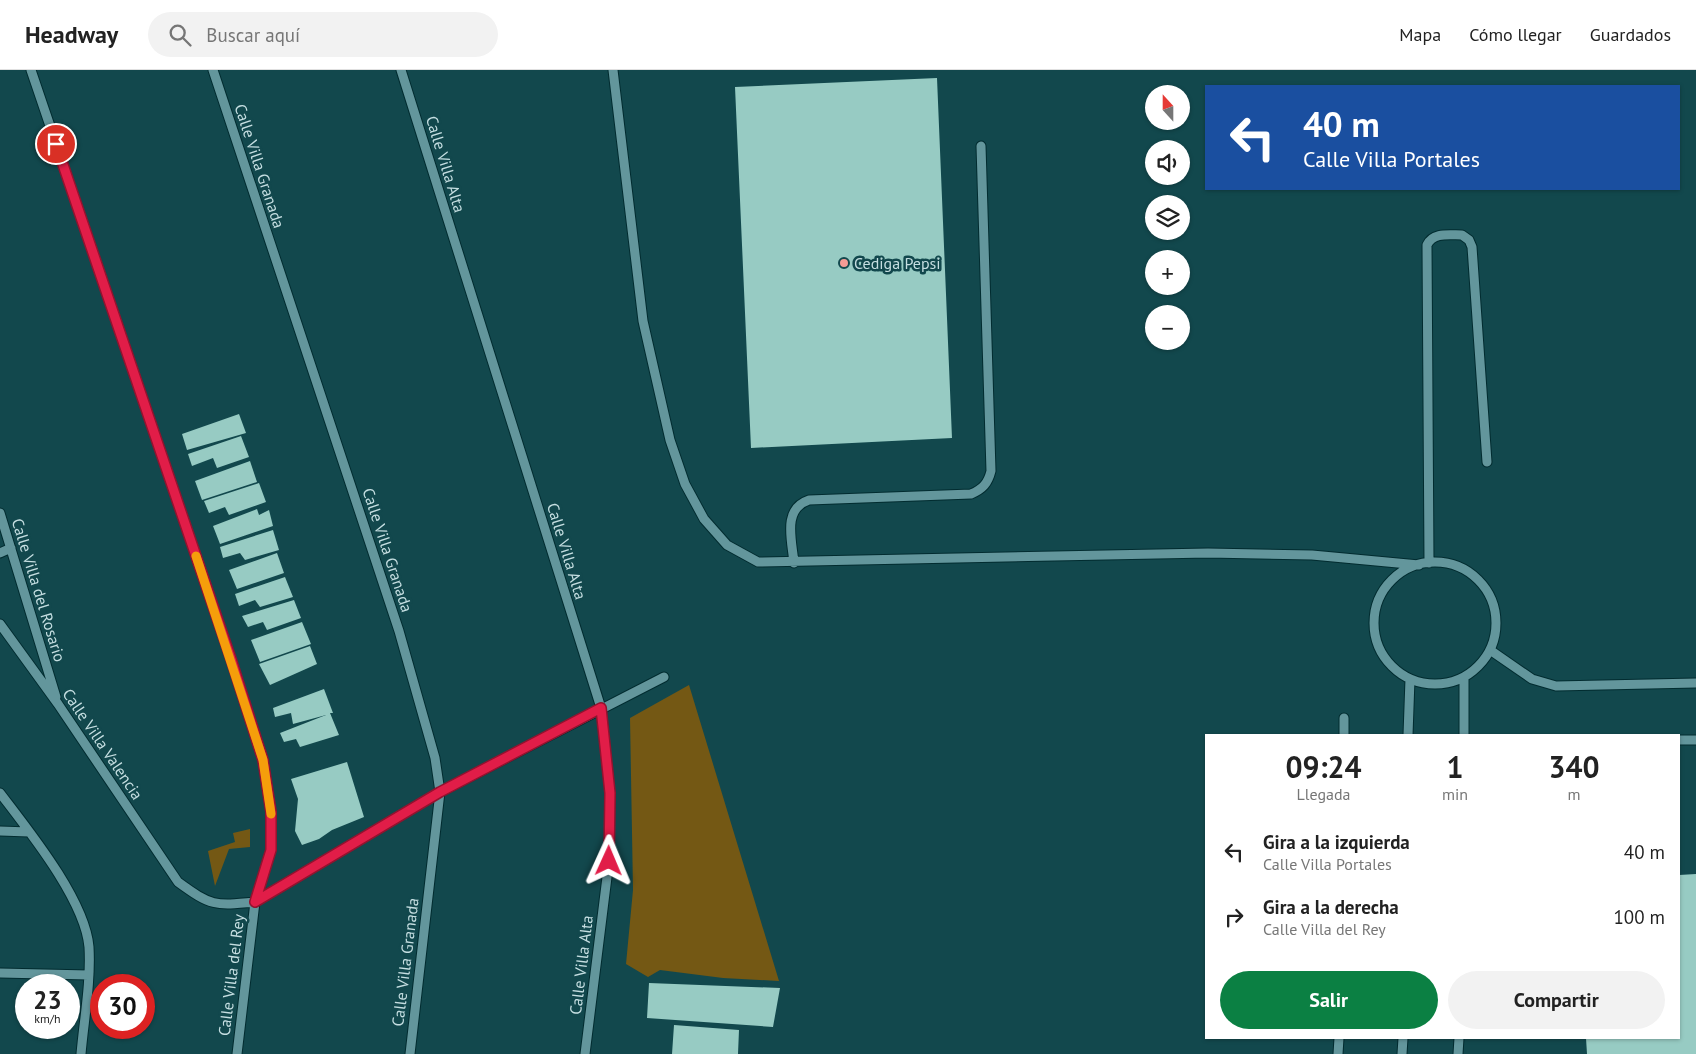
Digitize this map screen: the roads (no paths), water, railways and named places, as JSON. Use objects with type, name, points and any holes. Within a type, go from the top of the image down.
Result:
[{"type":"street","name":"Calle Villa del Rey","points":[[31,70],[231,659],[263,760],[271,812],[271,850],[255,902],[237,1054]]},
{"type":"street","name":"Calle Villa Granada","points":[[213,70],[399,632],[435,758],[440,792],[410,1054]]},
{"type":"street","name":"Calle Villa Alta","points":[[401,70],[601,708],[610,793],[609,861],[586,1054]]},
{"type":"street","points":[[613,70],[643,320],[670,440],[685,484],[704,519],[727,545],[758,562],[794,563],[1208,553],[1312,555],[1419,565]]},
{"type":"street","points":[[794,563],[791,517],[794,509],[801,502],[809,500],[971,494],[979,491],[989,480],[991,471],[981,146]]},
{"type":"street","points":[[1429,563],[1426,245],[1430,238],[1435,236],[1462,235],[1469,240],[1472,247],[1487,462]]},
{"type":"street","name":"Calle Villa del Rosario","points":[[0,513],[58,704]]},
{"type":"street","points":[[0,553],[11,548]]},
{"type":"street","points":[[1429,563],[1448,564],[1465,570],[1479,581],[1490,596],[1495,614],[1495,632],[1490,650],[1479,665],[1464,677],[1447,683],[1428,684],[1410,679],[1394,669],[1382,655],[1376,637],[1374,619],[1378,601],[1388,585],[1402,572],[1429,563]]},
{"type":"street","name":"Calle Villa Valencia","points":[[0,624],[58,704],[178,882],[201,899],[222,906],[255,902]]},
{"type":"street","points":[[1490,650],[1532,680],[1556,686],[1696,683]]},
{"type":"street","points":[[1464,677],[1464,734]]},
{"type":"street","points":[[255,902],[440,792],[601,708],[664,678]]},
{"type":"street","points":[[1408,734],[1410,679]]},
{"type":"street","points":[[1344,718],[1344,734]]},
{"type":"street","points":[[1680,740],[1696,740]]},
{"type":"street","points":[[0,793],[68,888],[89,945],[89,975],[81,1054]]},
{"type":"street","points":[[0,831],[29,832]]},
{"type":"street","points":[[0,973],[89,975]]},
{"type":"street","points":[[1338,1054],[1339,1039]]},
{"type":"street","points":[[1402,1039],[1402,1054]]},
{"type":"street","points":[[1458,1054],[1459,1039]]},
{"type":"place","name":"Cediga Pepsi","points":[[844,263]]}]
